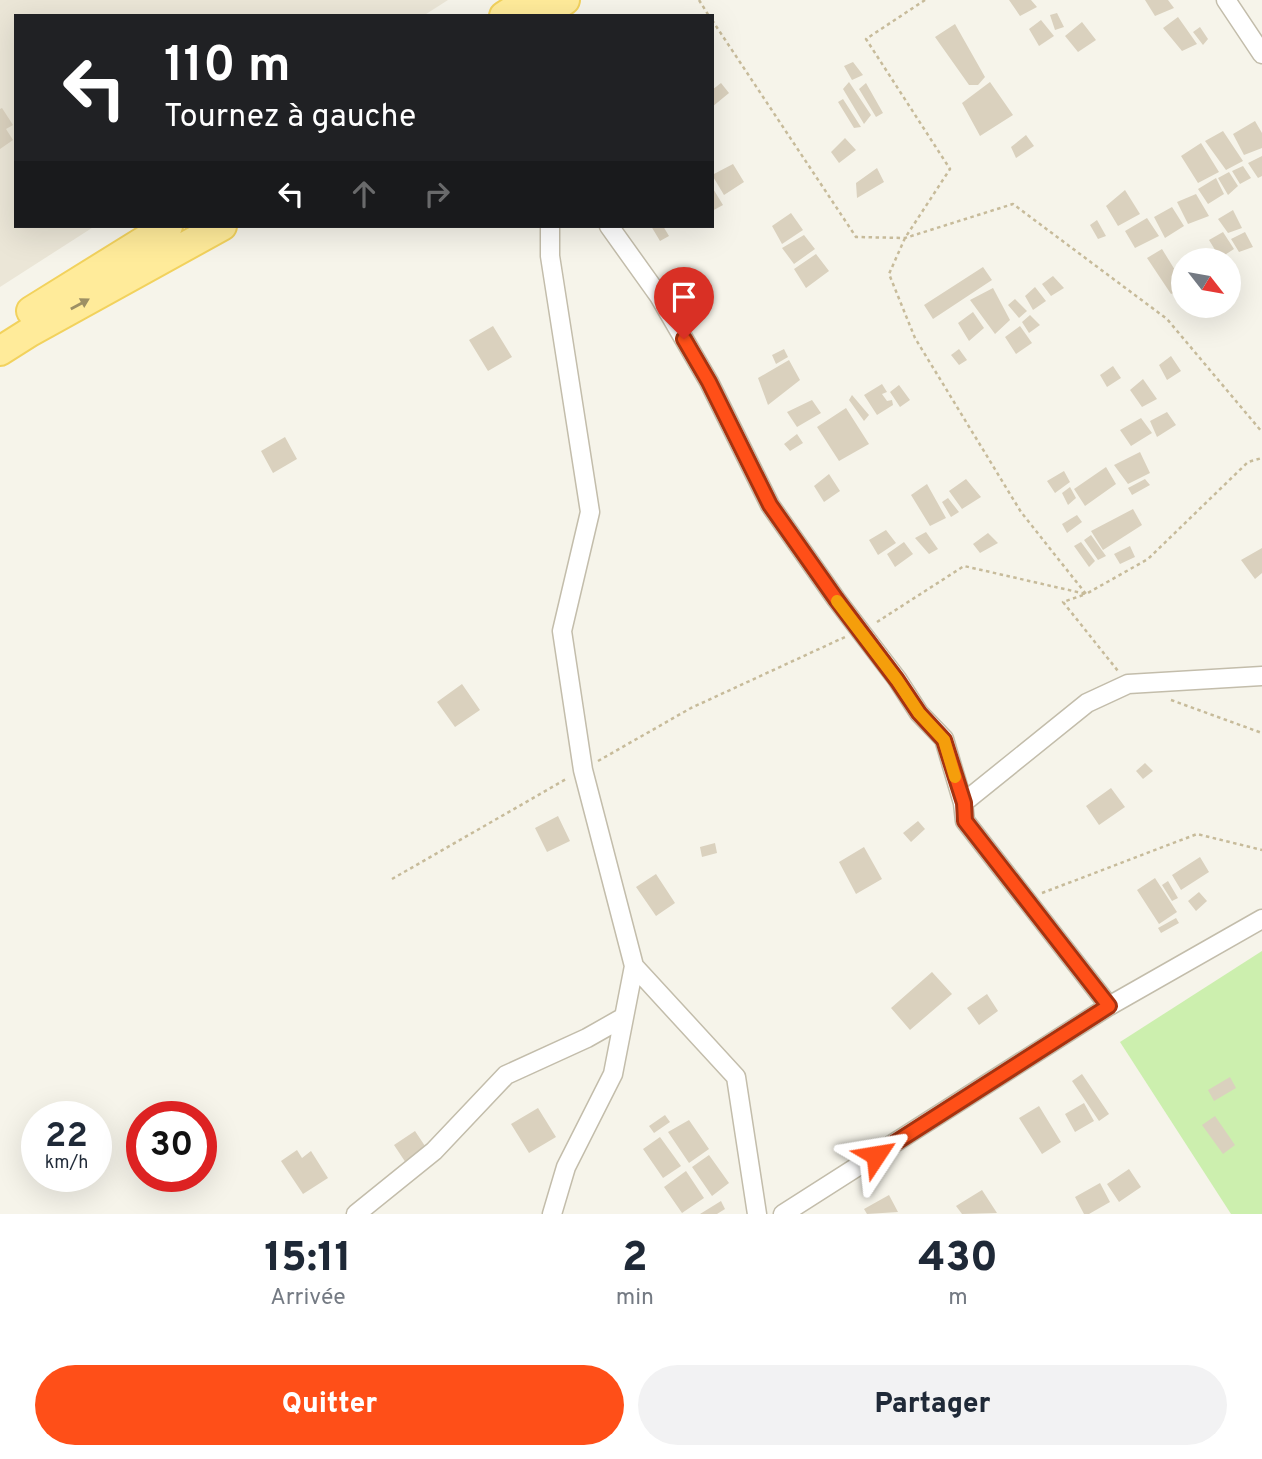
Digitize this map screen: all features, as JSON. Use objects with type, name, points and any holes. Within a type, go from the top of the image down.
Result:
[{"type":"main road","points":[[507,14],[529,0]]},
{"type":"main road","points":[[545,14],[565,0]]},
{"type":"main road","points":[[0,331],[165,228]]},
{"type":"main road","points":[[0,351],[30,331],[218,228]]},
{"type":"street","points":[[1226,0],[1262,54]]},
{"type":"street","points":[[550,228],[550,256],[590,512],[562,631],[583,770],[634,966],[613,1073],[566,1167],[552,1214]]},
{"type":"street","points":[[610,228],[659,296],[709,382],[770,505],[919,713],[944,740],[964,803],[965,821],[1109,1006]]},
{"type":"street","points":[[964,803],[1087,703],[1128,684],[1262,676]]},
{"type":"street","points":[[783,1214],[1109,1006],[1262,919]]},
{"type":"street","points":[[634,966],[736,1077],[757,1214]]},
{"type":"street","points":[[355,1214],[434,1151],[506,1075],[587,1038],[624,1017]]},
{"type":"path","points":[[925,0],[866,39],[950,169],[905,238],[889,274],[915,338],[1021,512],[1086,594]]},
{"type":"path","points":[[714,23],[856,237],[905,238],[1013,204],[1167,318],[1262,432]]},
{"type":"path","points":[[1128,684],[1063,602],[1086,594],[1148,559],[1248,462],[1262,458]]},
{"type":"path","points":[[392,879],[691,708],[880,621],[964,566],[1086,594]]},
{"type":"path","points":[[1165,698],[1262,733]]},
{"type":"path","points":[[1026,899],[1196,834],[1262,850]]},
{"type":"shaded area","points":[[0,0],[448,0],[426,14],[14,14],[14,228],[92,228],[0,287]]},
{"type":"green space","points":[[1262,951],[1262,1214],[1231,1214],[1120,1042]]},
{"type":"building","points":[[1009,0],[1031,0],[1037,7],[1020,16]]},
{"type":"building","points":[[1145,0],[1168,0],[1174,8],[1155,16]]},
{"type":"building","points":[[1057,13],[1064,27],[1055,30],[1050,15]]},
{"type":"building","points":[[1178,17],[1197,44],[1182,51],[1163,28]]},
{"type":"building","points":[[1041,20],[1054,36],[1039,46],[1029,29]]},
{"type":"building","points":[[1082,22],[1096,40],[1078,52],[1065,36]]},
{"type":"building","points":[[955,24],[985,77],[978,85],[969,85],[935,37]]},
{"type":"building","points":[[1200,27],[1208,39],[1203,45],[1193,32]]},
{"type":"building","points":[[853,62],[863,75],[852,80],[844,66]]},
{"type":"building","points":[[849,82],[871,115],[864,124],[843,89]]},
{"type":"building","points":[[990,82],[1013,115],[980,136],[962,103]]},
{"type":"building","points":[[721,83],[729,93],[714,105],[714,88]]},
{"type":"building","points":[[866,83],[883,113],[876,117],[859,89]]},
{"type":"building","points":[[843,99],[861,127],[854,128],[838,102]]},
{"type":"building","points":[[2,108],[13,125],[6,129],[13,140],[0,149],[0,109]]},
{"type":"building","points":[[1255,121],[1262,133],[1262,148],[1244,155],[1233,134]]},
{"type":"building","points":[[1223,131],[1243,161],[1226,170],[1205,141]]},
{"type":"building","points":[[1026,135],[1034,146],[1016,158],[1011,147]]},
{"type":"building","points":[[845,138],[856,150],[839,163],[831,152]]},
{"type":"building","points":[[1201,143],[1219,172],[1198,183],[1181,156]]},
{"type":"building","points":[[1262,156],[1262,176],[1258,178],[1248,163]]},
{"type":"building","points":[[733,164],[744,182],[724,195],[714,174]]},
{"type":"building","points":[[1243,166],[1251,178],[1240,184],[1232,171]]},
{"type":"building","points":[[877,168],[884,182],[857,198],[856,183]]},
{"type":"building","points":[[1229,172],[1238,186],[1228,195],[1218,178]]},
{"type":"building","points":[[1216,178],[1224,194],[1208,204],[1198,189]]},
{"type":"building","points":[[714,190],[723,205],[714,210]]},
{"type":"building","points":[[1125,190],[1140,214],[1118,226],[1106,206]]},
{"type":"building","points":[[1196,194],[1209,216],[1188,224],[1177,202]]},
{"type":"building","points":[[1172,207],[1184,226],[1165,238],[1154,217]]},
{"type":"building","points":[[1233,210],[1242,228],[1228,233],[1218,219]]},
{"type":"building","points":[[791,213],[803,230],[782,244],[772,226]]},
{"type":"building","points":[[1147,218],[1159,236],[1135,248],[1125,231]]},
{"type":"building","points":[[1097,220],[1106,236],[1098,239],[1090,225]]},
{"type":"building","points":[[652,228],[664,228],[669,236],[660,241]]},
{"type":"building","points":[[1223,232],[1233,248],[1214,248],[1209,240]]},
{"type":"building","points":[[1245,232],[1253,247],[1241,251],[1231,239]]},
{"type":"building","points":[[804,235],[815,249],[794,264],[782,248]]},
{"type":"building","points":[[1162,249],[1171,264],[1171,294],[1147,258]]},
{"type":"building","points":[[816,254],[829,271],[806,288],[794,269]]},
{"type":"building","points":[[983,267],[992,280],[933,319],[924,305]]},
{"type":"building","points":[[1053,276],[1064,288],[1051,296],[1042,284]]},
{"type":"building","points":[[1035,287],[1046,301],[1033,310],[1025,296]]},
{"type":"building","points":[[993,288],[1010,320],[995,334],[970,300]]},
{"type":"building","points":[[1015,299],[1027,311],[1019,318],[1008,305]]},
{"type":"building","points":[[973,312],[984,328],[969,341],[958,323]]},
{"type":"building","points":[[1030,315],[1040,325],[1029,333],[1022,322]]},
{"type":"building","points":[[493,326],[512,357],[488,371],[469,340]]},
{"type":"building","points":[[1020,326],[1032,343],[1016,354],[1005,337]]},
{"type":"building","points":[[784,349],[788,357],[776,364],[772,355]]},
{"type":"building","points":[[959,349],[967,360],[959,365],[951,355]]},
{"type":"building","points":[[1171,356],[1181,371],[1167,380],[1159,365]]},
{"type":"building","points":[[789,360],[800,380],[768,405],[758,378]]},
{"type":"building","points":[[1113,366],[1121,378],[1107,387],[1100,375]]},
{"type":"building","points":[[1143,379],[1157,399],[1142,407],[1130,390]]},
{"type":"building","points":[[882,384],[887,392],[882,394],[887,401],[892,400],[893,405],[877,415],[864,395]]},
{"type":"building","points":[[899,385],[910,400],[900,407],[890,392]]},
{"type":"building","points":[[852,395],[869,415],[864,421],[849,400]]},
{"type":"building","points":[[812,400],[821,413],[797,427],[787,412]]},
{"type":"building","points":[[846,408],[869,444],[839,461],[817,427]]},
{"type":"building","points":[[1167,412],[1176,425],[1157,437],[1150,421]]},
{"type":"building","points":[[1141,418],[1152,433],[1131,446],[1120,430]]},
{"type":"building","points":[[797,434],[803,443],[790,451],[784,444]]},
{"type":"building","points":[[285,437],[297,459],[273,473],[261,451]]},
{"type":"building","points":[[1140,452],[1150,473],[1128,484],[1114,465]]},
{"type":"building","points":[[1106,467],[1116,484],[1085,506],[1074,489]]},
{"type":"building","points":[[1064,471],[1070,482],[1055,493],[1047,481]]},
{"type":"building","points":[[829,474],[840,491],[824,502],[814,486]]},
{"type":"building","points":[[966,479],[981,497],[962,509],[949,491]]},
{"type":"building","points":[[1145,479],[1150,485],[1132,495],[1128,488]]},
{"type":"building","points":[[927,484],[946,518],[930,526],[911,495]]},
{"type":"building","points":[[1070,487],[1076,498],[1068,505],[1062,493]]},
{"type":"building","points":[[948,498],[959,512],[951,517],[942,502]]},
{"type":"building","points":[[1133,509],[1142,525],[1103,550],[1091,531]]},
{"type":"building","points":[[1077,515],[1082,522],[1067,533],[1062,524]]},
{"type":"building","points":[[886,530],[896,543],[878,555],[869,540]]},
{"type":"building","points":[[926,532],[938,549],[929,554],[915,538]]},
{"type":"building","points":[[988,533],[998,543],[980,553],[973,544]]},
{"type":"building","points":[[1091,535],[1106,556],[1098,560],[1084,540]]},
{"type":"building","points":[[904,542],[913,554],[895,567],[887,554]]},
{"type":"building","points":[[1081,542],[1095,561],[1089,567],[1074,546]]},
{"type":"building","points":[[1130,546],[1135,557],[1120,564],[1114,554]]},
{"type":"building","points":[[1262,548],[1262,573],[1255,579],[1241,560]]},
{"type":"building","points":[[462,684],[480,710],[455,727],[437,702]]},
{"type":"building","points":[[1145,763],[1153,771],[1143,779],[1136,771]]},
{"type":"building","points":[[1111,788],[1125,807],[1099,825],[1086,806]]},
{"type":"building","points":[[558,816],[570,841],[547,852],[535,828]]},
{"type":"building","points":[[918,821],[925,829],[911,842],[903,833]]},
{"type":"building","points":[[715,843],[717,853],[702,857],[700,847]]},
{"type":"building","points":[[864,847],[882,879],[856,894],[839,862]]},
{"type":"building","points":[[1200,857],[1209,872],[1181,890],[1172,875]]},
{"type":"building","points":[[656,874],[675,903],[656,916],[636,887]]},
{"type":"building","points":[[1155,878],[1177,912],[1159,924],[1137,890]]},
{"type":"building","points":[[1168,881],[1178,898],[1172,901],[1162,885]]},
{"type":"building","points":[[1199,892],[1207,901],[1196,911],[1188,901]]},
{"type":"building","points":[[1176,918],[1179,923],[1161,933],[1158,928]]},
{"type":"building","points":[[932,972],[952,994],[910,1030],[891,1008]]},
{"type":"building","points":[[987,994],[998,1011],[979,1025],[967,1008]]},
{"type":"building","points":[[1082,1074],[1109,1114],[1099,1121],[1072,1081]]},
{"type":"building","points":[[1230,1077],[1236,1088],[1214,1101],[1208,1090]]},
{"type":"building","points":[[1084,1103],[1094,1121],[1075,1132],[1065,1114]]},
{"type":"building","points":[[1039,1106],[1061,1142],[1042,1154],[1019,1118]]},
{"type":"building","points":[[538,1108],[556,1137],[529,1153],[511,1124]]},
{"type":"building","points":[[665,1115],[670,1122],[654,1133],[649,1126]]},
{"type":"building","points":[[1215,1116],[1235,1145],[1223,1154],[1202,1125]]},
{"type":"building","points":[[689,1120],[709,1149],[689,1163],[668,1132]]},
{"type":"building","points":[[415,1131],[427,1149],[406,1163],[394,1145]]},
{"type":"building","points":[[660,1137],[681,1166],[663,1178],[643,1149]]},
{"type":"building","points":[[297,1150],[302,1158],[311,1151],[328,1178],[303,1194],[281,1161]]},
{"type":"building","points":[[709,1155],[729,1183],[712,1196],[692,1167]]},
{"type":"building","points":[[1129,1169],[1141,1187],[1119,1202],[1107,1184]]},
{"type":"building","points":[[686,1171],[704,1198],[682,1213],[664,1187]]},
{"type":"building","points":[[1100,1183],[1110,1202],[1084,1214],[1075,1197]]},
{"type":"building","points":[[982,1190],[997,1213],[962,1214],[956,1206]]},
{"type":"building","points":[[889,1195],[898,1212],[867,1214],[864,1209]]},
{"type":"building","points":[[721,1201],[725,1209],[717,1214],[700,1214]]},
{"type":"slow traffic","points":[[837,601],[919,713],[944,740],[955,777]]},
{"type":"route","points":[[684,339],[709,382],[770,505],[919,713],[944,740],[964,803],[965,821],[1109,1006],[876,1155]]}]
